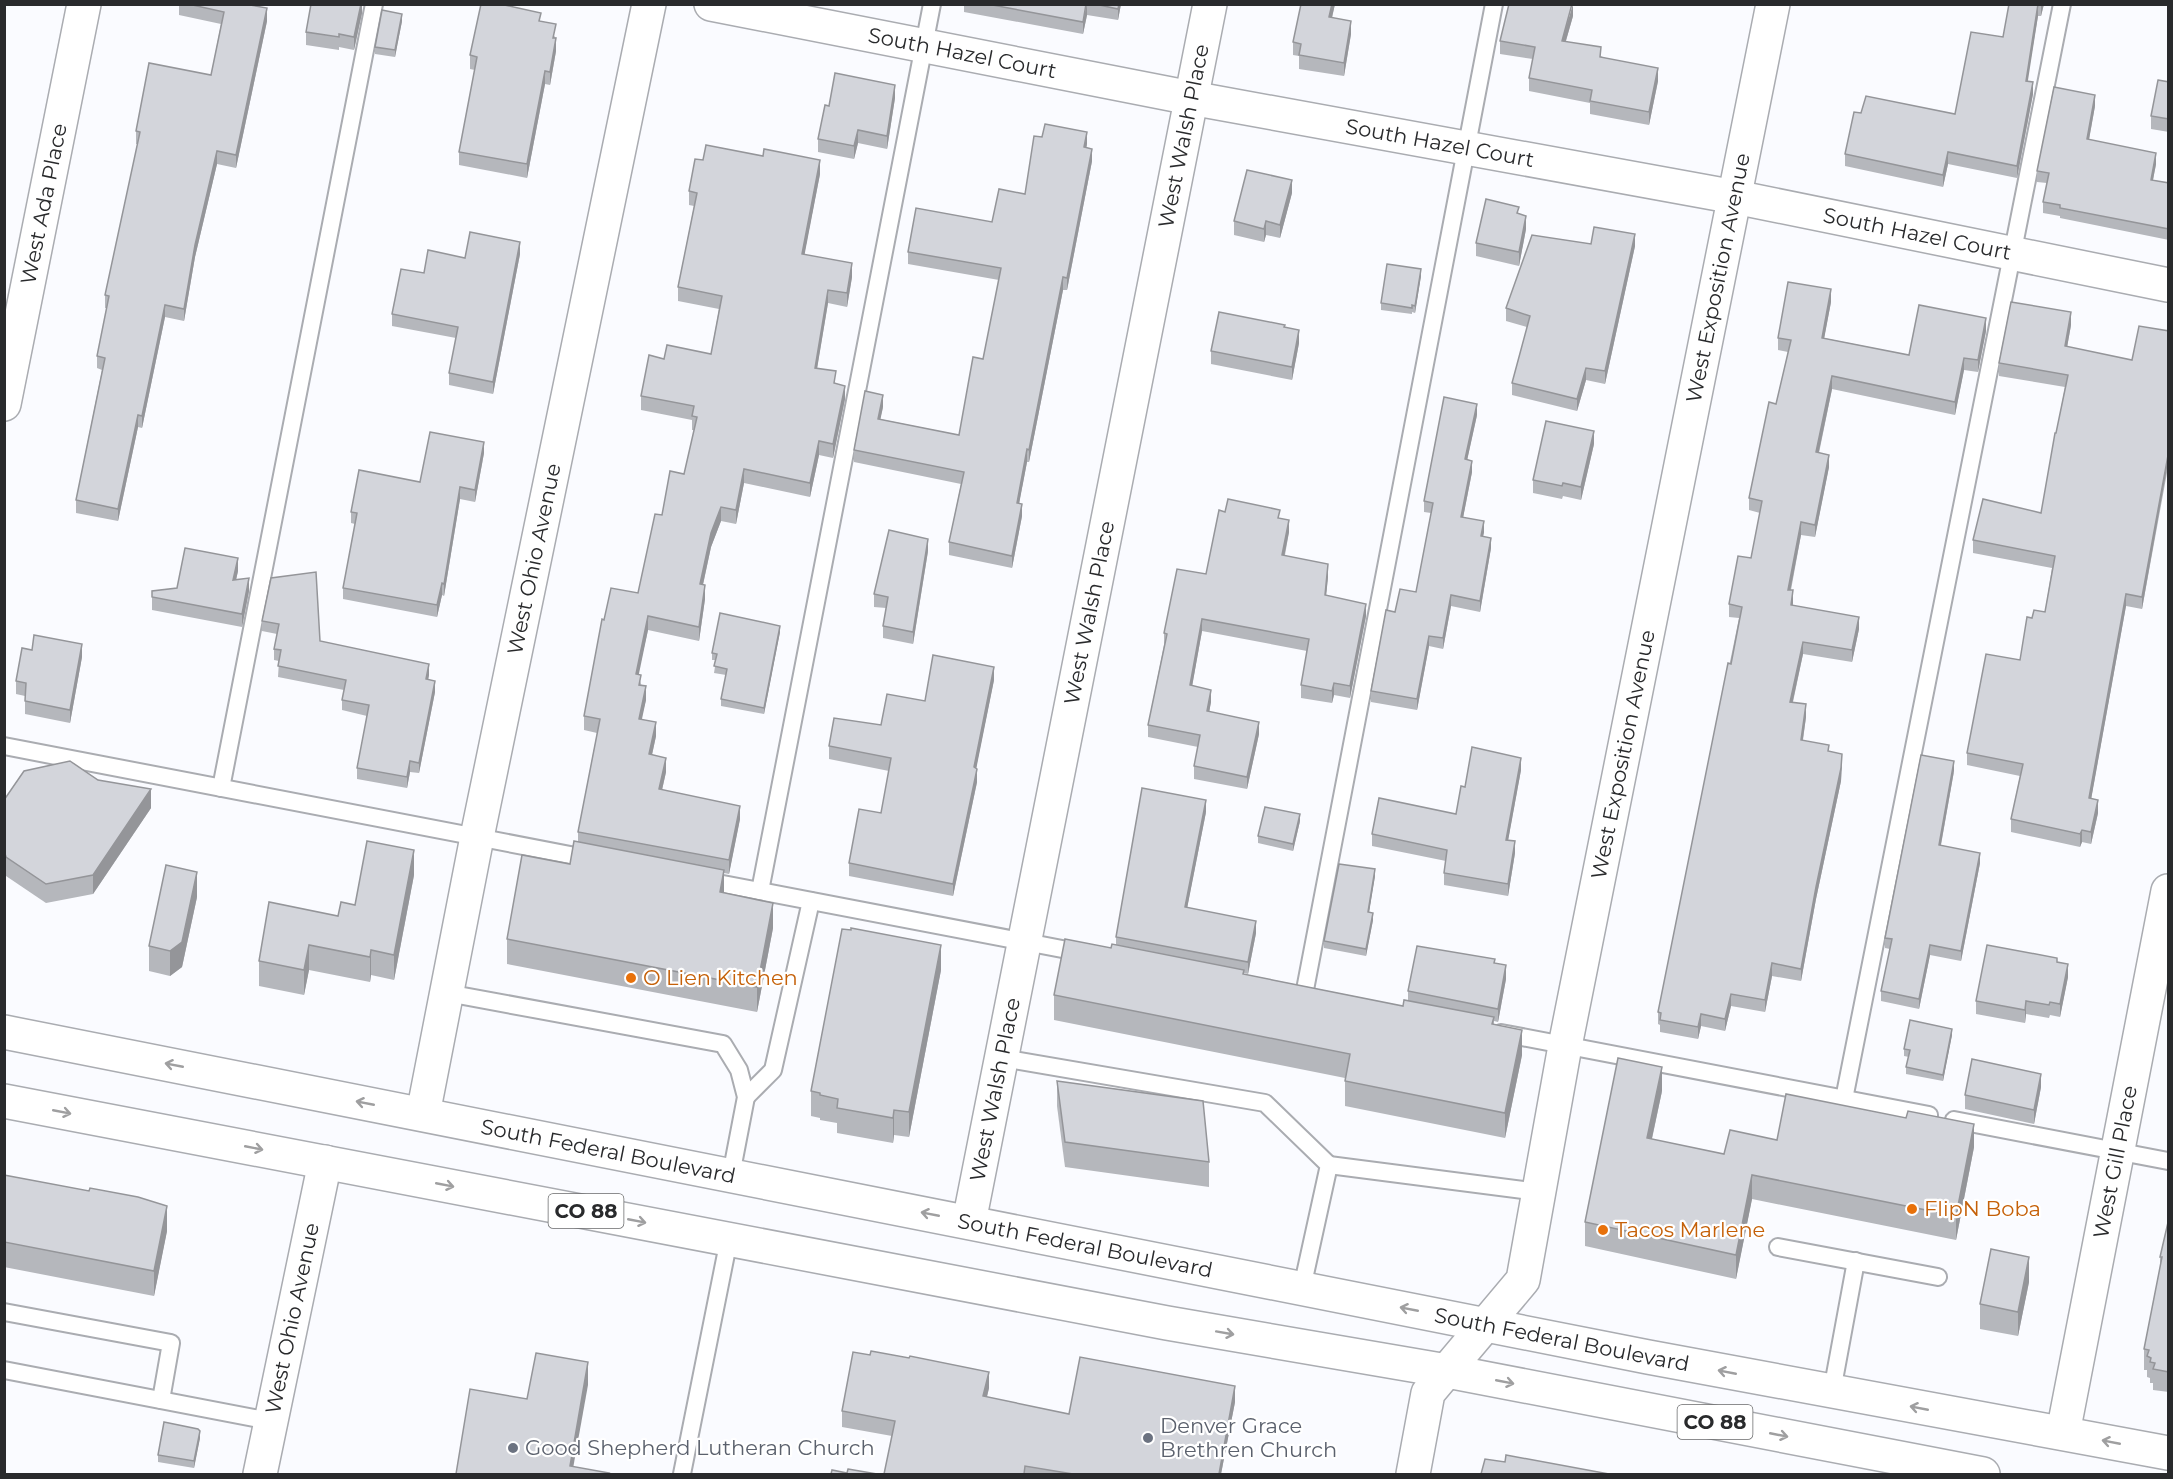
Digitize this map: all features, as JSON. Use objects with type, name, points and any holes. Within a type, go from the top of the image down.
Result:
[{"type":"street","name":"West Ada Place","points":[[4,404],[84,4]]},
{"type":"street","name":"West Ohio Avenue","points":[[423,1114],[477,837],[650,4]]},
{"type":"street","name":"South Hazel Court","points":[[711,4],[1191,98],[1735,197],[2169,285]]},
{"type":"street","name":"West Walsh Place","points":[[969,1222],[1210,4]]},
{"type":"street","name":"West Exposition Avenue","points":[[1413,1474],[1428,1393],[1523,1280],[1566,1046],[1773,4]]},
{"type":"street","name":"West Gill Place","points":[[2063,1433],[2169,891]]},
{"type":"street","name":"South Federal Boulevard","points":[[4,1032],[1487,1325],[2169,1453]]},
{"type":"street","name":"CO 88","points":[[4,1101],[1167,1323],[1447,1371],[1973,1474]]},
{"type":"street","name":"West Ohio Avenue","points":[[260,1474],[325,1162]]},
{"type":"lane","points":[[221,788],[374,4]]},
{"type":"lane","points":[[760,891],[933,4]]},
{"type":"lane","points":[[1304,995],[1494,4]]},
{"type":"lane","points":[[1844,1099],[2062,4]]},
{"type":"lane","points":[[4,746],[602,861]]},
{"type":"lane","points":[[681,876],[1095,955]]},
{"type":"lane","points":[[746,1097],[773,1070],[811,901]]},
{"type":"lane","points":[[447,993],[723,1044],[739,1070],[746,1097],[731,1175]]},
{"type":"lane","points":[[1489,1031],[2169,1161]]},
{"type":"lane","points":[[1002,1058],[1264,1103],[1329,1165],[1539,1192]]},
{"type":"lane","points":[[1302,1288],[1329,1165]]},
{"type":"lane","points":[[682,1474],[729,1239]]},
{"type":"lane","points":[[1778,1247],[1938,1276]]},
{"type":"lane","points":[[1832,1391],[1856,1261]]},
{"type":"lane","points":[[4,1312],[171,1343],[161,1400]]},
{"type":"lane","points":[[4,1370],[270,1421]]},
{"type":"building","points":[[188,4],[244,4],[267,8],[236,155],[217,151],[195,245],[184,309],[165,305],[142,416],[138,415],[118,509],[76,500],[105,358],[97,356],[109,296],[105,295],[140,132],[136,131],[149,63],[211,75],[224,12]]},
{"type":"building","points":[[311,4],[361,4],[354,37],[306,32]]},
{"type":"building","points":[[481,4],[500,4],[541,13],[539,21],[556,24],[550,72],[545,71],[527,164],[459,152],[477,57],[470,55]]},
{"type":"building","points":[[987,4],[1086,4],[1083,22]]},
{"type":"building","points":[[1095,4],[1119,4],[1118,9]]},
{"type":"building","points":[[1301,4],[1332,4],[1329,17],[1351,21],[1344,63],[1299,55],[1301,44],[1293,42]]},
{"type":"building","points":[[1509,4],[1572,4],[1562,41],[1601,47],[1600,57],[1658,68],[1649,112],[1590,101],[1592,90],[1529,78],[1535,47],[1500,41]]},
{"type":"building","points":[[2009,4],[2038,4],[2026,81],[2033,82],[2017,166],[1948,152],[1943,175],[1845,154],[1854,112],[1861,113],[1866,96],[1955,114],[1971,32],[2003,37]]},
{"type":"building","points":[[382,10],[402,14],[395,50],[375,47]]},
{"type":"building","points":[[835,73],[895,85],[887,136],[858,130],[854,146],[818,139],[825,105],[829,106]]},
{"type":"building","points":[[2158,80],[2169,82],[2169,119],[2151,116]]},
{"type":"building","points":[[2054,87],[2095,95],[2087,139],[2156,153],[2151,180],[2169,183],[2169,229],[2060,208],[2060,205],[2043,202],[2049,173],[2037,171]]},
{"type":"building","points":[[1045,124],[1087,132],[1084,147],[1092,149],[1067,278],[1063,277],[1029,450],[1027,449],[1017,503],[1022,504],[1012,556],[949,542],[964,472],[854,450],[865,391],[883,395],[878,419],[959,435],[973,357],[983,359],[1001,268],[908,252],[916,208],[992,222],[999,189],[1025,194],[1034,136],[1042,137]]},
{"type":"building","points":[[706,145],[763,156],[764,149],[820,160],[802,254],[852,263],[847,293],[828,290],[815,368],[836,371],[834,383],[845,386],[833,444],[819,441],[810,483],[744,469],[736,510],[721,507],[711,533],[700,584],[705,585],[699,627],[648,616],[636,674],[641,675],[639,685],[646,686],[639,719],[656,722],[649,754],[666,758],[659,789],[740,806],[729,860],[578,832],[600,719],[584,716],[602,619],[604,620],[611,588],[638,593],[655,514],[662,515],[670,471],[684,474],[697,417],[692,416],[694,406],[641,396],[649,355],[664,359],[667,345],[711,354],[722,296],[678,287],[697,193],[689,191],[695,159],[703,160]]},
{"type":"building","points":[[1247,170],[1292,180],[1280,225],[1266,221],[1264,229],[1234,221]]},
{"type":"building","points":[[1486,199],[1519,207],[1517,213],[1526,216],[1519,252],[1476,243]]},
{"type":"building","points":[[1594,227],[1635,234],[1605,371],[1586,368],[1577,399],[1512,383],[1530,316],[1506,308],[1532,235],[1591,244]]},
{"type":"building","points":[[470,232],[520,242],[493,382],[449,373],[458,327],[392,314],[401,269],[424,273],[428,250],[465,258]]},
{"type":"building","points":[[1387,264],[1421,269],[1415,306],[1412,305],[1412,308],[1381,303]]},
{"type":"building","points":[[1788,282],[1831,289],[1822,338],[1909,355],[1919,305],[1986,318],[1978,360],[1964,358],[1955,402],[1832,376],[1816,452],[1829,455],[1815,525],[1801,522],[1788,590],[1793,590],[1791,605],[1859,617],[1852,650],[1803,642],[1790,702],[1806,704],[1801,740],[1829,745],[1828,751],[1842,754],[1801,969],[1772,963],[1765,1000],[1731,994],[1725,1019],[1701,1014],[1698,1027],[1660,1020],[1661,1013],[1658,1012],[1728,663],[1731,664],[1742,607],[1729,604],[1738,556],[1751,558],[1762,501],[1749,498],[1769,402],[1776,404],[1791,340],[1778,338]]},
{"type":"building","points":[[2011,302],[2071,312],[2065,346],[2132,360],[2139,326],[2169,331],[2169,450],[2142,597],[2126,594],[2089,798],[2098,800],[2091,832],[2082,830],[2080,834],[2011,819],[2023,764],[1967,753],[1986,654],[2020,660],[2027,617],[2032,618],[2034,610],[2045,612],[2055,556],[1973,540],[1983,499],[2041,513],[2068,375],[1999,363]]},
{"type":"building","points":[[1219,312],[1285,325],[1284,327],[1299,330],[1292,367],[1211,351]]},
{"type":"building","points":[[1444,397],[1477,404],[1465,459],[1472,461],[1461,517],[1484,521],[1481,536],[1491,538],[1480,601],[1451,595],[1443,638],[1429,636],[1417,699],[1371,691],[1386,610],[1395,612],[1400,589],[1416,592],[1433,503],[1424,501]]},
{"type":"building","points":[[1546,421],[1594,431],[1581,487],[1533,480]]},
{"type":"building","points":[[430,432],[484,442],[475,490],[460,487],[444,584],[442,583],[437,605],[343,588],[357,513],[351,512],[359,470],[420,482]]},
{"type":"building","points":[[1228,499],[1280,510],[1278,518],[1289,520],[1282,555],[1328,564],[1325,595],[1366,604],[1350,686],[1334,683],[1332,691],[1301,685],[1309,639],[1202,619],[1190,685],[1211,690],[1207,711],[1259,722],[1247,777],[1194,766],[1200,735],[1148,725],[1167,634],[1164,633],[1177,569],[1206,574],[1219,510],[1225,512]]},
{"type":"building","points":[[889,530],[928,539],[913,632],[883,626],[888,597],[874,594]]},
{"type":"building","points":[[185,548],[238,558],[233,580],[249,578],[242,614],[152,597],[152,591],[177,588]]},
{"type":"building","points":[[316,572],[320,641],[429,664],[426,679],[435,681],[419,763],[410,761],[407,777],[357,768],[369,705],[342,700],[346,680],[278,666],[281,650],[274,649],[279,624],[262,621],[271,578]]},
{"type":"building","points":[[720,613],[780,626],[764,708],[721,699],[727,669],[714,666],[717,654],[712,653]]},
{"type":"building","points":[[34,635],[82,644],[70,710],[25,701],[26,683],[16,681],[22,648],[32,650]]},
{"type":"building","points":[[933,655],[994,667],[974,767],[977,769],[953,884],[849,863],[859,809],[881,813],[891,758],[829,746],[834,718],[881,725],[887,694],[925,701]]},
{"type":"building","points":[[1472,747],[1521,758],[1506,840],[1515,841],[1508,884],[1444,873],[1447,850],[1372,834],[1379,798],[1456,814],[1461,786],[1465,787]]},
{"type":"building","points":[[1921,755],[1954,761],[1939,845],[1980,853],[1961,951],[1930,945],[1919,999],[1881,991],[1892,939],[1885,938]]},
{"type":"building","points":[[70,761],[98,780],[151,789],[93,875],[46,884],[6,857],[4,800],[24,771]]},
{"type":"building","points":[[1142,788],[1206,800],[1185,907],[1256,921],[1248,962],[1116,937]]},
{"type":"building","points":[[1265,807],[1300,814],[1293,844],[1258,836]]},
{"type":"building","points":[[367,841],[414,850],[394,955],[371,950],[370,957],[309,945],[304,970],[259,961],[269,902],[338,916],[341,902],[355,905]]},
{"type":"building","points":[[574,841],[724,870],[720,892],[773,903],[757,987],[507,939],[522,855],[570,864]]},
{"type":"building","points":[[1339,864],[1375,869],[1368,912],[1373,913],[1366,949],[1324,941]]},
{"type":"building","points":[[166,865],[197,872],[182,942],[170,951],[149,946]]},
{"type":"building","points":[[851,928],[941,945],[909,1112],[894,1110],[893,1118],[837,1108],[838,1099],[811,1091],[842,929],[851,930]]},
{"type":"building","points":[[1065,939],[1111,948],[1112,944],[1244,970],[1243,974],[1403,1006],[1404,1000],[1494,1017],[1492,1024],[1522,1030],[1505,1113],[1345,1081],[1350,1054],[1054,995]]},
{"type":"building","points":[[1987,945],[2057,958],[2057,962],[2068,964],[2060,1004],[2050,1002],[2049,1005],[2026,1001],[2025,1010],[1976,1001]]},
{"type":"building","points":[[1417,946],[1495,959],[1494,963],[1506,965],[1498,1009],[1408,991]]},
{"type":"building","points":[[1910,1020],[1952,1029],[1943,1075],[1906,1067],[1910,1050],[1904,1049]]},
{"type":"building","points":[[1618,1058],[1662,1067],[1647,1138],[1724,1154],[1730,1130],[1777,1140],[1786,1094],[1906,1118],[1908,1111],[1974,1124],[1956,1216],[1752,1175],[1736,1255],[1585,1222]]},
{"type":"building","points":[[1972,1059],[2041,1074],[2034,1110],[1965,1095]]},
{"type":"building","points":[[1057,1081],[1203,1101],[1209,1162],[1065,1142]]},
{"type":"building","points":[[4,1175],[89,1191],[90,1188],[138,1197],[167,1206],[154,1271],[4,1242]]},
{"type":"building","points":[[2169,1218],[2169,1372],[2153,1369],[2155,1363],[2150,1362],[2151,1358],[2147,1356],[2149,1350],[2144,1349]]},
{"type":"building","points":[[1991,1249],[2029,1257],[2018,1312],[1980,1304]]},
{"type":"building","points":[[871,1351],[909,1358],[910,1356],[989,1372],[983,1396],[1069,1414],[1080,1357],[1235,1386],[1219,1474],[1073,1474],[1025,1466],[1024,1474],[884,1474],[895,1421],[842,1411],[853,1352],[870,1355]]},
{"type":"building","name":"Good Shepherd Lutheran Church","points":[[536,1353],[588,1362],[570,1466],[609,1473],[456,1474],[470,1389],[527,1399]]},
{"type":"building","points":[[164,1422],[200,1431],[194,1461],[158,1455]]},
{"type":"building","points":[[1506,1455],[1609,1474],[1481,1474],[1485,1459],[1505,1462]]},
{"type":"building","points":[[848,1469],[877,1474],[831,1474],[832,1470],[847,1473]]},
{"type":"place","name":"O Lien Kitchen","points":[[631,978]]},
{"type":"place","name":"FlipN Boba","points":[[1912,1209]]},
{"type":"place","name":"Tacos Marlene","points":[[1603,1230]]},
{"type":"place","name":"Denver Grace Brethren Church","points":[[1148,1438]]},
{"type":"place","name":"Good Shepherd Lutheran Church","points":[[513,1448]]}]
